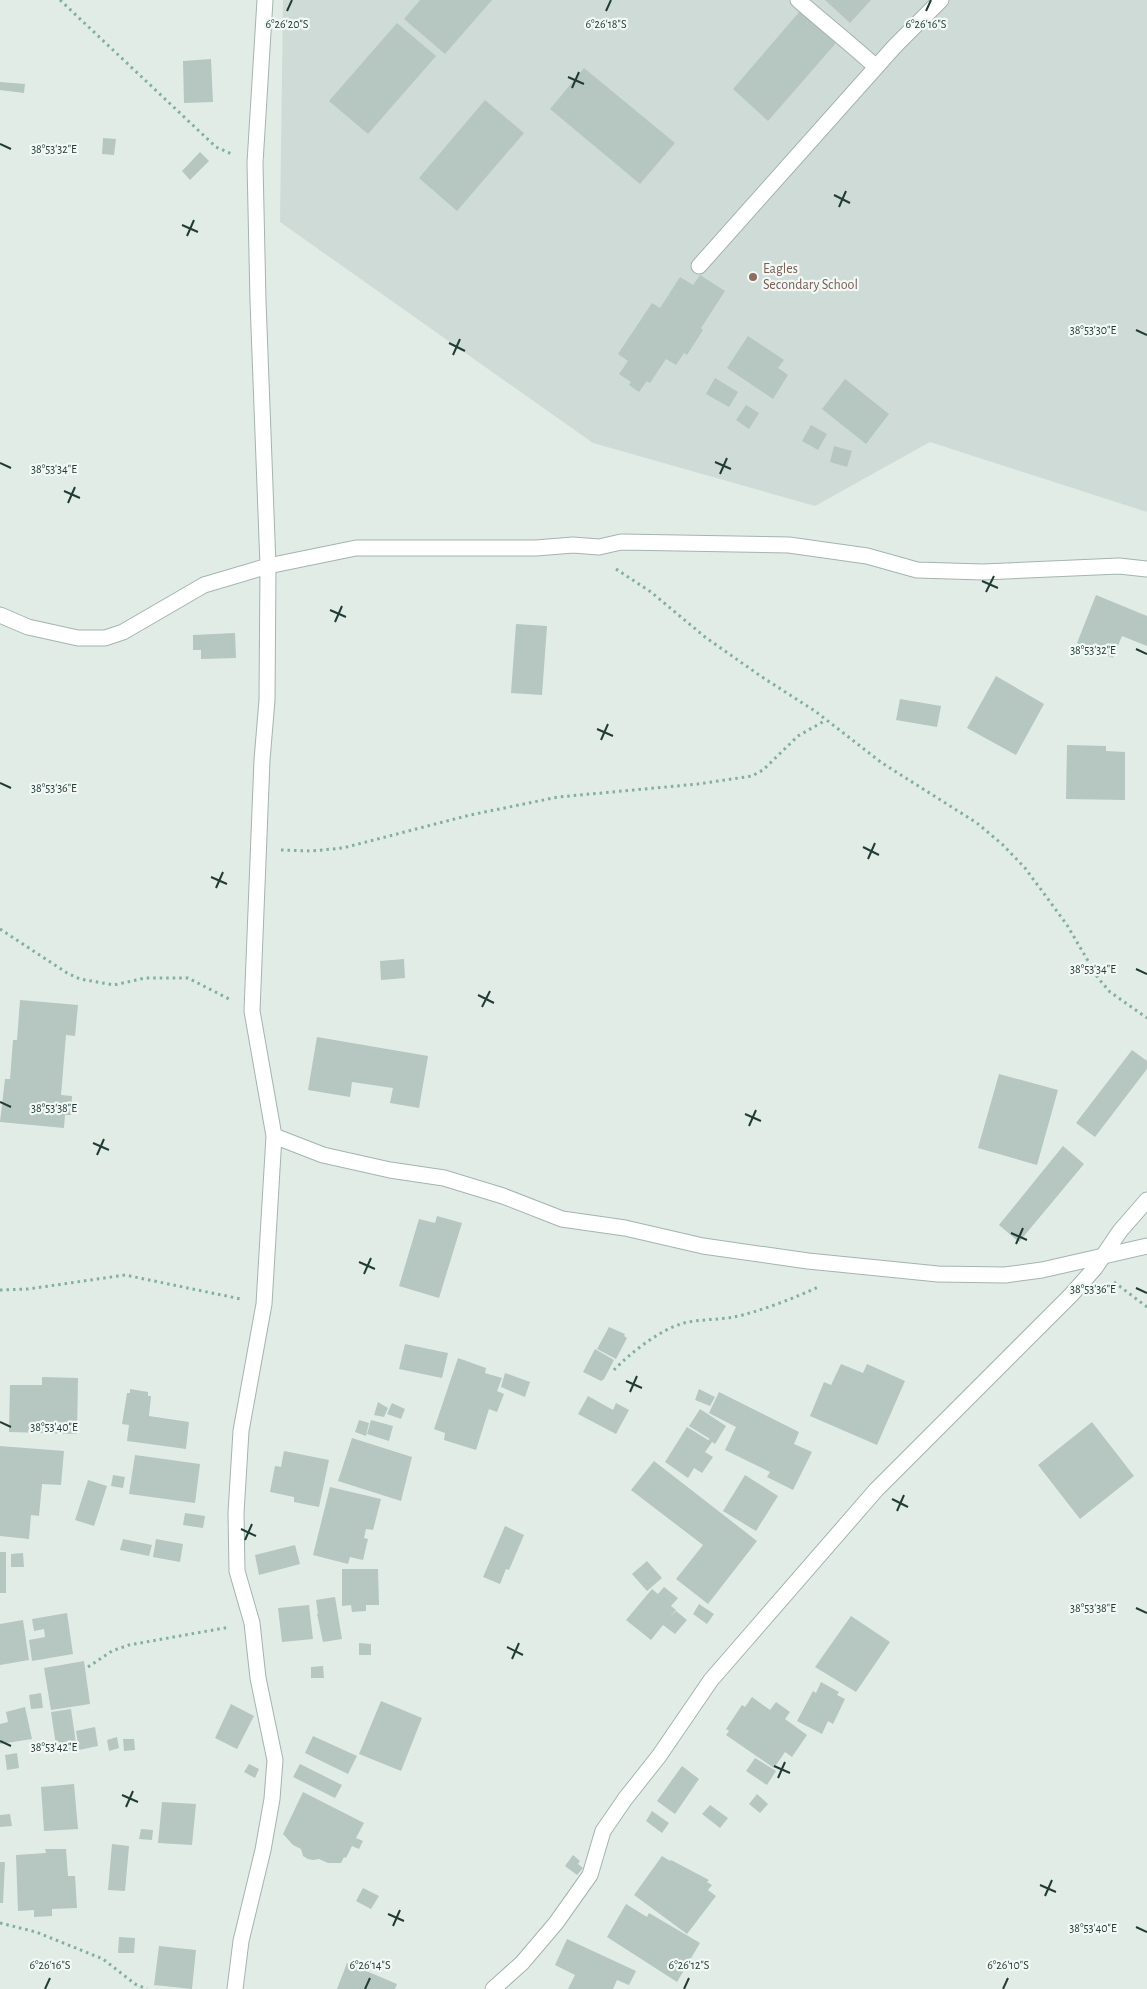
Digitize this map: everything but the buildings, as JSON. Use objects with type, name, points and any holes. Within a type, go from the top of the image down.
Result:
[{"type":"street","points":[[235,1989],[241,1941],[263,1850],[272,1799],[275,1760],[258,1678],[252,1623],[237,1571],[236,1513],[241,1431],[264,1304],[274,1136],[252,1011],[258,850],[267,700],[268,566],[255,163],[265,0]]},
{"type":"street","points":[[798,0],[837,34],[849,41],[876,67]]},
{"type":"street","points":[[699,266],[876,67],[941,0]]},
{"type":"street","points":[[0,616],[28,627],[78,638],[105,638],[123,632],[204,584],[268,566],[356,548],[536,548],[573,545],[599,547],[621,542],[789,545],[867,556],[917,570],[982,572],[1119,566],[1147,569]]},
{"type":"street","points":[[274,1136],[323,1155],[452,1181],[503,1196],[562,1220],[625,1228],[703,1246],[773,1256],[938,1274],[1005,1275],[1099,1263],[1147,1246]]},
{"type":"street","points":[[492,1989],[522,1963],[556,1923],[590,1875],[603,1832],[625,1798],[659,1756],[711,1680],[876,1490],[1065,1302],[1099,1263],[1120,1231],[1147,1200]]},
{"type":"path","points":[[60,0],[216,147],[255,163]]},
{"type":"path","points":[[610,565],[651,592],[705,637],[826,720],[882,763],[977,823],[1003,845],[1025,868],[1067,925],[1098,978],[1110,992],[1147,1018]]},
{"type":"path","points":[[258,850],[312,851],[343,848],[470,815],[558,797],[688,785],[752,776],[763,770],[798,736],[826,720]]},
{"type":"path","points":[[0,929],[67,973],[80,979],[114,985],[146,978],[188,978],[252,1011]]},
{"type":"path","points":[[1099,1263],[1147,1307]]},
{"type":"path","points":[[0,1290],[28,1289],[125,1275],[264,1304]]},
{"type":"path","points":[[614,1370],[635,1350],[683,1323],[735,1317],[800,1296],[820,1286]]},
{"type":"path","points":[[88,1667],[112,1651],[129,1645],[252,1623]]},
{"type":"path","points":[[0,1923],[36,1932],[103,1959],[135,1984],[147,1989]]},
{"type":"shaded area","name":"Eagles Secondary School","points":[[283,0],[1147,0],[1147,512],[930,442],[815,506],[593,443],[280,222]]},
{"type":"place","name":"Eagles Secondary School","points":[[753,277]]}]
